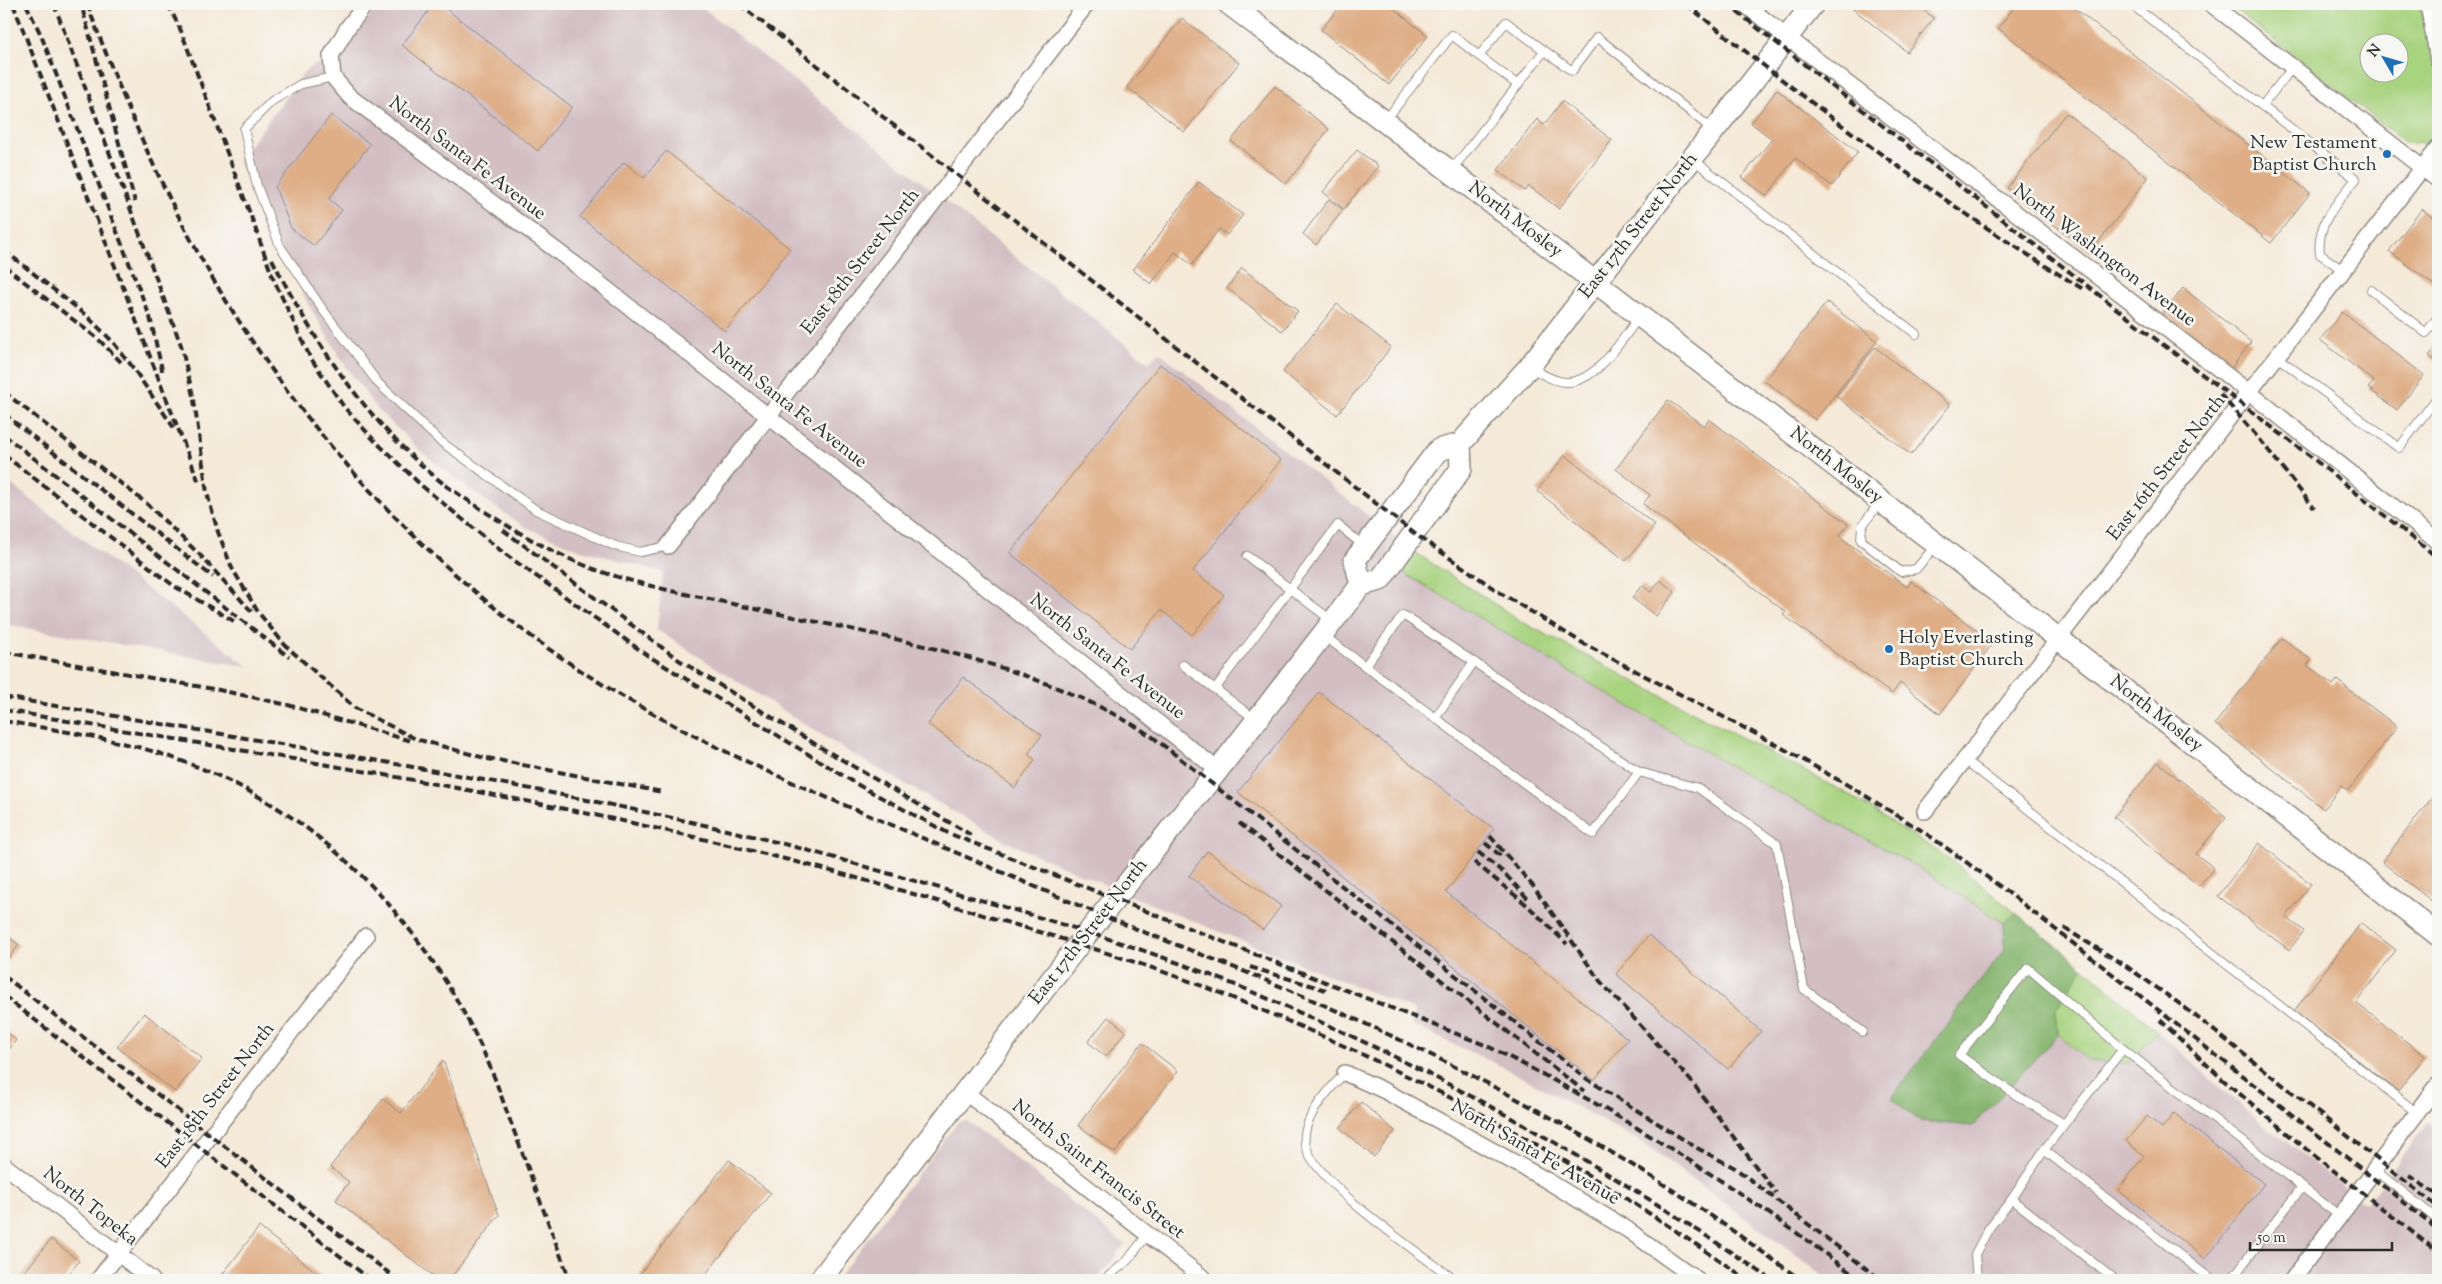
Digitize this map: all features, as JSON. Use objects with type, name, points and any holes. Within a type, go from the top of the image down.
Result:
[{"type":"street","points":[[334,77],[331,56],[348,27],[366,4]]},
{"type":"street","name":"East 18th Street North","points":[[668,546],[1086,4]]},
{"type":"street","name":"North Mosley","points":[[1229,4],[1596,281],[2060,639],[2438,935]]},
{"type":"street","name":"North Washington Avenue","points":[[1744,4],[2250,393],[2438,542]]},
{"type":"street","name":"East 17th Street North","points":[[1361,585],[1355,560],[1438,450],[1460,444],[1529,367],[1812,4]]},
{"type":"street","points":[[2211,4],[2438,180]]},
{"type":"street","points":[[2428,4],[2438,60]]},
{"type":"street","name":"North Santa Fe Avenue","points":[[334,77],[350,97],[576,265],[1218,770]]},
{"type":"street","name":"East 16th Street North","points":[[1925,810],[2060,639],[2438,148]]},
{"type":"street","name":"East 17th Street North","points":[[820,1280],[1087,933],[1218,770],[1361,585],[1380,580],[1461,469],[1460,444]]},
{"type":"street","name":"East 18th Street North","points":[[98,1280],[366,936]]},
{"type":"street","name":"North Santa Fe Avenue","points":[[1346,1073],[1385,1091],[1546,1180],[1628,1230],[1698,1280]]},
{"type":"street","points":[[2292,1280],[2438,1085]]},
{"type":"street","name":"North Saint Francis Street","points":[[965,1092],[1206,1280]]},
{"type":"street","name":"North Topeka","points":[[4,1165],[152,1280]]},
{"type":"lane","points":[[2131,4],[2356,179],[2324,220],[2318,242],[2320,254],[2344,271]]},
{"type":"lane","points":[[1479,56],[1506,22],[1572,71],[1597,37],[1714,131]]},
{"type":"lane","points":[[1385,121],[1452,35],[1518,85]]},
{"type":"lane","points":[[1450,171],[1544,51]]},
{"type":"lane","points":[[2262,106],[2293,68]]},
{"type":"lane","points":[[334,77],[301,84],[272,101],[244,129],[257,186],[280,246],[323,310],[378,383],[440,441],[536,510],[615,546],[640,552],[668,546]]},
{"type":"lane","points":[[1692,159],[1916,334]]},
{"type":"lane","points":[[2370,290],[2426,333],[2438,317]]},
{"type":"lane","points":[[1529,367],[1565,382],[1581,380],[1596,371],[1641,316]]},
{"type":"lane","points":[[2277,357],[2399,448],[2436,399],[2438,401]]},
{"type":"lane","points":[[1881,501],[1862,526],[1861,540],[1901,572],[1916,569],[1936,543]]},
{"type":"lane","points":[[1215,689],[1338,526],[1364,546]]},
{"type":"lane","points":[[1247,556],[1290,590],[1365,666],[1593,834],[1639,772]]},
{"type":"lane","points":[[1365,666],[1403,614],[1639,772],[1698,788],[1777,844],[1804,989],[1863,1032]]},
{"type":"lane","points":[[1435,718],[1474,662]]},
{"type":"lane","points":[[1183,665],[1256,720]]},
{"type":"lane","points":[[1965,760],[2417,1113]]},
{"type":"lane","points":[[2064,1124],[2016,1095],[1959,1055],[2028,968],[2123,1049],[2341,1217]]},
{"type":"lane","points":[[1978,1280],[1975,1254],[1989,1228],[2012,1199],[2044,1150],[2123,1049]]},
{"type":"lane","points":[[1346,1073],[1317,1104],[1304,1142],[1309,1155],[1320,1171],[1360,1207],[1455,1280]]},
{"type":"lane","points":[[2044,1150],[2212,1280]]},
{"type":"lane","points":[[2376,1170],[2438,1220]]},
{"type":"lane","points":[[2231,1280],[2302,1187]]},
{"type":"lane","points":[[2012,1199],[2115,1280]]},
{"type":"lane","points":[[1104,1280],[1127,1261],[1148,1234]]},
{"type":"shaded area","points":[[380,4],[698,4],[1149,363],[1159,352],[1416,553],[1402,572],[1726,764],[1916,866],[2004,923],[2005,949],[1891,1097],[1920,1121],[2004,1090],[2058,1034],[2088,1061],[2129,1063],[2157,1031],[2252,1115],[2366,1204],[2428,1122],[2438,1130],[2438,1280],[1830,1280],[1640,1141],[1505,1068],[1412,1025],[1415,1010],[1138,899],[1009,843],[847,751],[657,630],[663,572],[581,550],[527,528],[480,497],[424,454],[377,409],[345,365],[309,306],[238,161],[307,69],[343,51]]},
{"type":"shaded area","points":[[4,479],[249,667],[4,624]]},
{"type":"shaded area","points":[[967,1121],[1125,1244],[1097,1280],[836,1280],[958,1122]]},
{"type":"green space","points":[[2228,4],[2438,4],[2438,155],[2419,142],[2407,144]]},
{"type":"green space","points":[[1416,553],[1524,623],[1846,793],[1947,857],[2016,913],[2004,923],[1916,866],[1726,764],[1402,572]]},
{"type":"green space","points":[[2016,913],[2083,967],[2056,1009],[2058,1034],[1973,1126],[1920,1121],[1891,1098],[2005,949],[2004,923]]},
{"type":"green space","points":[[2083,967],[2157,1031],[2129,1063],[2088,1061],[2058,1034],[2055,1009]]},
{"type":"building","points":[[434,4],[440,4],[572,107],[538,151],[402,45]]},
{"type":"building","points":[[1342,4],[1350,9],[1355,4],[1388,4],[1428,36],[1389,85],[1321,30]]},
{"type":"building","points":[[1847,4],[1916,4],[1934,18],[1907,52]]},
{"type":"building","points":[[2017,4],[2069,4],[2310,193],[2271,243],[1998,28]]},
{"type":"building","points":[[1182,18],[1239,63],[1184,132],[1127,87]]},
{"type":"building","points":[[1275,86],[1329,129],[1286,184],[1231,141]]},
{"type":"building","points":[[1777,90],[1858,152],[1832,186],[1795,158],[1767,196],[1742,177],[1772,139],[1751,123]]},
{"type":"building","points":[[1562,101],[1612,140],[1559,209],[1529,186],[1525,191],[1498,170],[1537,119],[1544,125]]},
{"type":"building","points":[[2066,113],[2148,178],[2090,253],[2007,188]]},
{"type":"building","points":[[331,115],[370,144],[329,199],[342,210],[314,246],[291,228],[275,187]]},
{"type":"building","points":[[1357,150],[1378,166],[1344,209],[1323,192]]},
{"type":"building","points":[[666,151],[790,249],[725,331],[580,217],[624,162],[644,178]]},
{"type":"building","points":[[1199,182],[1243,215],[1227,235],[1219,229],[1192,265],[1175,252],[1151,284],[1133,270]]},
{"type":"building","points":[[1329,199],[1343,210],[1316,245],[1303,234]]},
{"type":"building","points":[[2422,209],[2438,222],[2438,288],[2389,251]]},
{"type":"building","points":[[1242,268],[1298,311],[1282,331],[1227,288]]},
{"type":"building","points":[[2183,288],[2251,342],[2230,370],[2161,316]]},
{"type":"building","points":[[1827,302],[1877,341],[1815,420],[1765,381]]},
{"type":"building","points":[[1337,304],[1391,347],[1337,415],[1283,372]]},
{"type":"building","points":[[2342,312],[2424,375],[2397,410],[2368,388],[2374,381],[2320,340]]},
{"type":"building","points":[[2438,345],[2438,363],[2429,356]]},
{"type":"building","points":[[1875,347],[1950,405],[1911,455],[1836,396]]},
{"type":"building","points":[[1160,364],[1281,460],[1193,571],[1224,595],[1192,635],[1161,610],[1130,649],[1010,553]]},
{"type":"building","points":[[1668,400],[1704,426],[1709,419],[1848,524],[1839,536],[1907,587],[1911,581],[1993,643],[1940,714],[1900,683],[1892,694],[1783,615],[1786,612],[1643,504],[1650,495],[1616,469]]},
{"type":"building","points":[[1565,455],[1655,525],[1626,561],[1537,491]]},
{"type":"building","points":[[1660,580],[1675,592],[1656,616],[1632,598],[1642,585],[1651,592]]},
{"type":"building","points":[[2282,638],[2311,660],[2307,665],[2333,685],[2337,680],[2397,727],[2348,791],[2341,786],[2324,809],[2215,724]]},
{"type":"building","points":[[963,677],[1042,735],[1028,754],[1035,760],[1015,788],[928,724]]},
{"type":"building","points":[[1319,692],[1494,829],[1446,892],[1628,1039],[1594,1080],[1238,792]]},
{"type":"building","points":[[2158,762],[2226,817],[2196,854],[2214,868],[2199,886],[2114,817]]},
{"type":"building","points":[[2438,790],[2438,895],[2433,902],[2382,862]]},
{"type":"building","points":[[2259,843],[2311,884],[2286,917],[2304,931],[2289,950],[2218,896]]},
{"type":"building","points":[[1207,851],[1281,906],[1263,930],[1189,876]]},
{"type":"building","points":[[2361,923],[2396,950],[2356,1003],[2425,1056],[2398,1091],[2294,1011]]},
{"type":"building","points":[[4,933],[19,945],[4,964]]},
{"type":"building","points":[[1649,935],[1761,1031],[1728,1069],[1616,974]]},
{"type":"building","points":[[144,1013],[202,1058],[175,1092],[117,1047]]},
{"type":"building","points":[[1108,1017],[1126,1031],[1106,1057],[1088,1042]]},
{"type":"building","points":[[4,1030],[16,1040],[4,1056]]},
{"type":"building","points":[[1142,1043],[1178,1071],[1115,1153],[1078,1125]]},
{"type":"building","points":[[443,1060],[499,1215],[449,1280],[438,1280],[336,1200],[349,1182],[330,1167],[383,1099],[401,1113]]},
{"type":"building","points":[[1361,1102],[1395,1131],[1374,1157],[1340,1128]]},
{"type":"building","points":[[2174,1113],[2264,1184],[2205,1259],[2118,1190],[2144,1156],[2126,1141],[2147,1116],[2162,1128]]},
{"type":"building","points":[[729,1160],[771,1193],[701,1280],[646,1280],[639,1275]]},
{"type":"building","points":[[259,1227],[326,1280],[228,1280],[222,1275]]},
{"type":"building","points":[[51,1239],[79,1261],[64,1280],[18,1280]]},
{"type":"railway","points":[[13,4],[200,485]]},
{"type":"railway","points":[[26,4],[41,35],[150,317],[163,374]]},
{"type":"railway","points":[[54,4],[181,345],[194,400],[207,493],[218,532],[232,568],[258,612],[285,645],[355,708],[416,739],[492,760]]},
{"type":"railway","points":[[87,4],[127,105],[156,171],[188,235],[238,320],[273,372],[351,470],[394,516],[439,560],[486,601],[535,639],[621,696],[758,767],[1104,916],[1289,990],[1383,1032],[1476,1077],[1566,1126],[1655,1179],[1711,1215],[1801,1280]]},
{"type":"railway","points":[[168,4],[181,31],[273,278],[310,357],[344,407],[374,440],[422,486],[505,554],[647,655],[860,786],[948,833],[1485,1045],[1631,1124],[1772,1215],[1860,1280]]},
{"type":"railway","points":[[739,4],[1415,534],[1502,594],[1586,645],[1777,745],[1856,790],[1924,832],[2005,890],[2438,1229]]},
{"type":"railway","points":[[1686,4],[1782,80],[1930,189],[2031,257],[2083,289]]},
{"type":"railway","points":[[1727,4],[2149,334],[2306,453],[2438,558]]},
{"type":"railway","points":[[83,11],[135,202]]},
{"type":"railway","points":[[4,250],[87,316],[112,341],[131,365],[174,428]]},
{"type":"railway","points":[[272,259],[307,323],[348,384],[395,439],[421,465],[449,488]]},
{"type":"railway","points":[[4,266],[98,339],[121,362]]},
{"type":"railway","points":[[4,392],[146,503],[200,555],[254,614]]},
{"type":"railway","points":[[2220,394],[2261,441],[2314,508]]},
{"type":"railway","points":[[4,414],[213,577]]},
{"type":"railway","points":[[4,435],[289,657]]},
{"type":"railway","points":[[4,455],[174,586],[237,623]]},
{"type":"railway","points":[[445,485],[536,542],[594,569],[658,588],[890,638],[946,652],[1002,668],[1055,687],[1106,710],[1154,738],[1587,1079],[1697,1148],[1735,1168],[1881,1280]]},
{"type":"railway","points":[[503,530],[679,660],[820,747],[971,835]]},
{"type":"railway","points":[[4,652],[219,690],[288,705],[411,741]]},
{"type":"railway","points":[[4,697],[381,761],[569,796],[663,816],[821,854],[1113,940],[1195,969],[1261,996],[1347,1034],[1458,1089],[1565,1148],[1721,1245],[1772,1280]]},
{"type":"railway","points":[[4,710],[371,772],[645,826],[769,855],[867,881],[1116,956],[1206,987],[1281,1018],[1372,1059],[1462,1104],[1550,1152],[1613,1190],[1748,1280]]},
{"type":"railway","points":[[4,721],[91,736],[134,746],[176,759],[228,780],[277,808],[322,840],[363,878],[401,919],[434,964],[463,1012],[492,1071],[570,1280]]},
{"type":"railway","points":[[487,758],[662,792]]},
{"type":"railway","points":[[1239,823],[1584,1091]]},
{"type":"railway","points":[[1490,836],[1533,886],[1600,981],[1691,1081],[1776,1193]]},
{"type":"railway","points":[[1485,843],[1501,856]]},
{"type":"railway","points":[[1478,852],[1504,873],[1529,900]]},
{"type":"railway","points":[[1474,862],[1527,905],[1567,944]]},
{"type":"railway","points":[[2064,928],[2126,966],[2184,1007],[2438,1207]]},
{"type":"railway","points":[[1250,967],[1326,990]]},
{"type":"railway","points":[[4,976],[398,1280]]},
{"type":"railway","points":[[4,996],[371,1280]]},
{"type":"railway","points":[[2160,1020],[2222,1079],[2306,1149],[2438,1252]]},
{"type":"railway","points":[[2409,1176],[2438,1195]]},
{"type":"place","name":"New Testament Baptist Church","points":[[2387,154]]},
{"type":"place","name":"Holy Everlasting Baptist Church","points":[[1889,649]]}]
